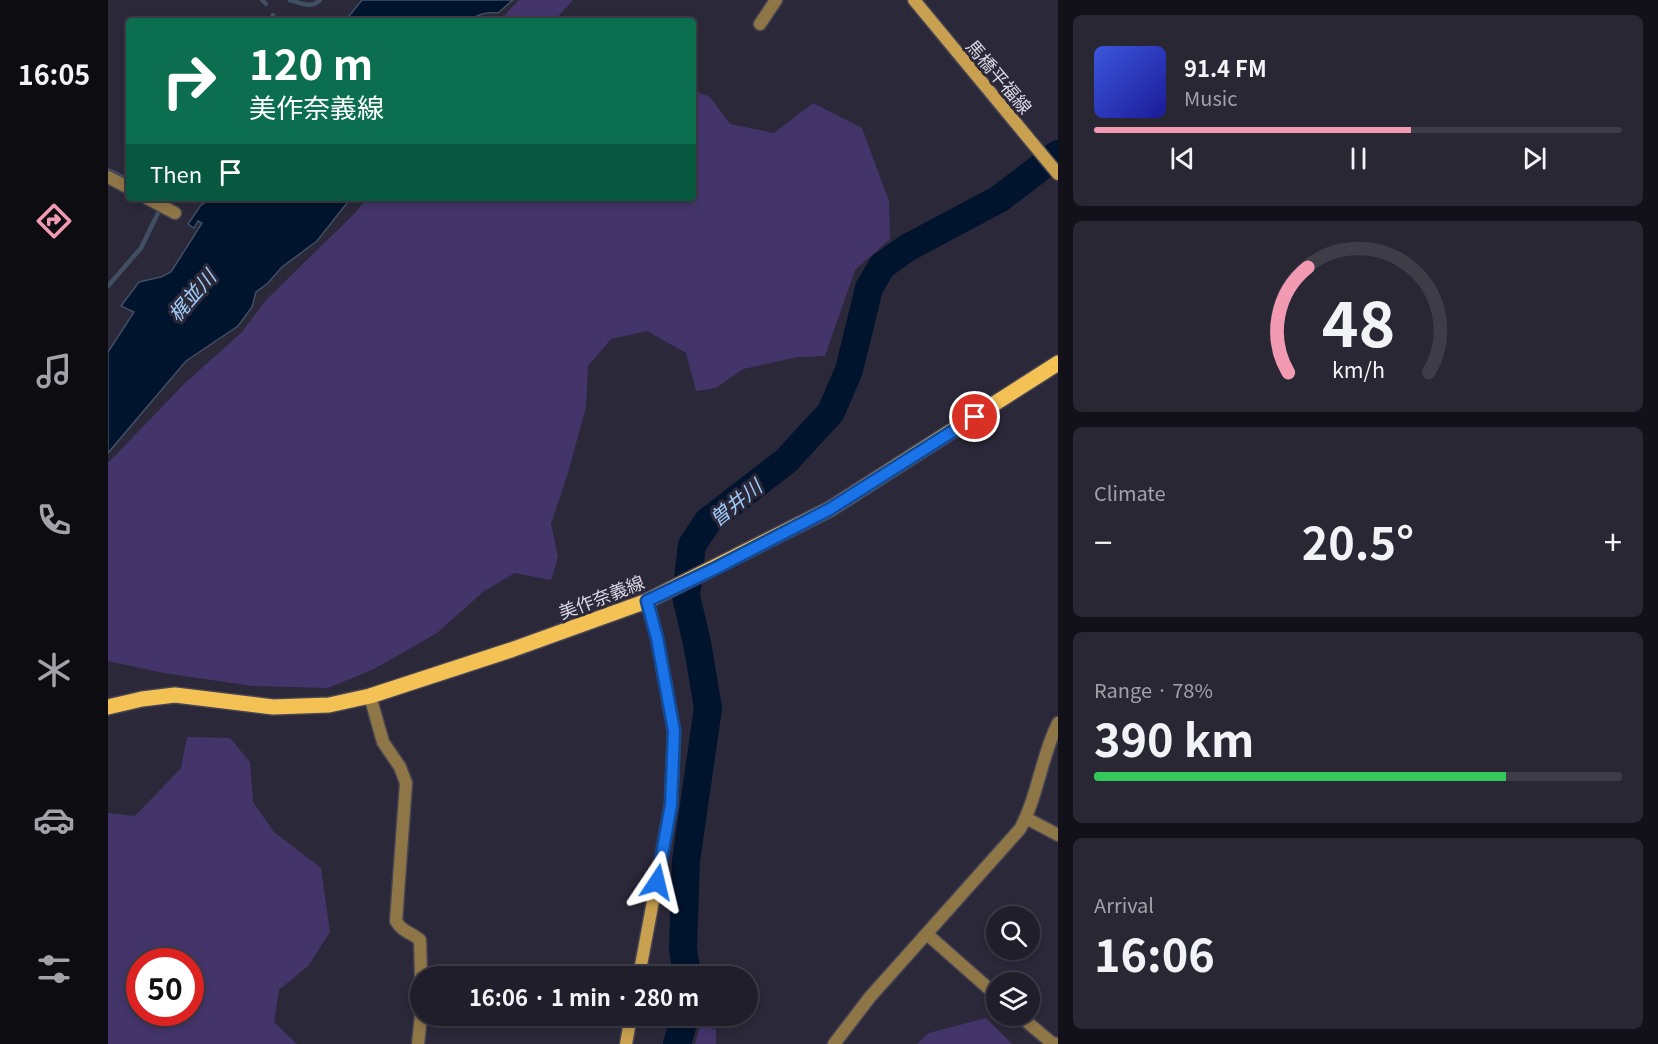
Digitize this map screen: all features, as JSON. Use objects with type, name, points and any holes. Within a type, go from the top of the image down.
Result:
[{"type":"main road","name":"馬橋平福線","points":[[914,0],[1058,174]]},
{"type":"main road","name":"美作奈義線","points":[[108,707],[142,699],[175,695],[273,707],[329,705],[370,696],[511,650],[647,601],[830,509],[1058,363]]},
{"type":"main road","points":[[641,966],[671,805],[674,731],[657,638],[647,601]]},
{"type":"main road","points":[[626,1044],[629,1026]]},
{"type":"street","points":[[760,24],[776,0]]},
{"type":"street","points":[[108,177],[126,186]]},
{"type":"street","points":[[153,201],[175,213]]},
{"type":"street","points":[[370,696],[383,742],[400,767],[406,783],[396,921],[401,930],[420,940],[421,966]]},
{"type":"street","points":[[834,1044],[870,997],[928,935],[1020,829],[1026,818],[1048,743],[1058,723]]},
{"type":"street","points":[[1026,818],[1058,835]]},
{"type":"street","points":[[928,935],[986,986]]},
{"type":"street","points":[[418,1044],[420,1026]]},
{"type":"street","points":[[1032,1026],[1052,1043],[1058,1044]]},
{"type":"shaded area","points":[[519,0],[573,0],[557,18],[502,18]]},
{"type":"shaded area","points":[[696,91],[710,97],[730,124],[774,133],[813,103],[862,128],[889,201],[890,239],[855,270],[825,356],[798,357],[743,369],[716,388],[696,391],[686,353],[647,331],[611,339],[588,366],[586,407],[551,524],[558,557],[551,580],[515,573],[484,591],[437,633],[374,669],[328,688],[252,686],[164,673],[108,661],[108,463],[185,383],[242,332],[266,300],[365,201],[696,201]]},
{"type":"shaded area","points":[[187,737],[230,738],[250,762],[253,802],[274,832],[321,868],[330,932],[309,965],[279,990],[274,1022],[297,1044],[108,1044],[108,813],[135,816],[181,768]]},
{"type":"shaded area","points":[[986,1018],[986,1026],[994,1026],[1012,1044],[917,1044],[929,1033]]},
{"type":"shaded area","points":[[700,1026],[716,1029],[716,1044],[695,1044]]},
{"type":"water","points":[[362,0],[513,0],[498,13],[482,14],[473,18],[347,18]]},
{"type":"water","name":"梶並川","points":[[208,201],[349,201],[317,241],[282,267],[268,283],[256,292],[252,307],[238,326],[186,361],[108,453],[108,352],[134,312],[121,306],[139,282],[171,272],[202,223],[198,221],[194,228],[188,224],[201,205]]},
{"type":"waterway","points":[[262,0],[266,4]]},
{"type":"waterway","points":[[290,0],[309,5],[320,0]]},
{"type":"waterway","name":"曽井川","points":[[686,966],[683,948],[686,861],[708,708],[686,596],[692,545],[708,521],[786,461],[831,412],[849,370],[869,288],[882,266],[907,248],[999,199],[1058,154]]},
{"type":"waterway","points":[[108,170],[126,179]]},
{"type":"waterway","points":[[108,286],[141,248],[159,211]]},
{"type":"waterway","name":"曽井川","points":[[677,1044],[682,1026]]},
{"type":"route","points":[[657,882],[671,805],[674,731],[657,638],[647,601],[830,509],[975,417]]}]
